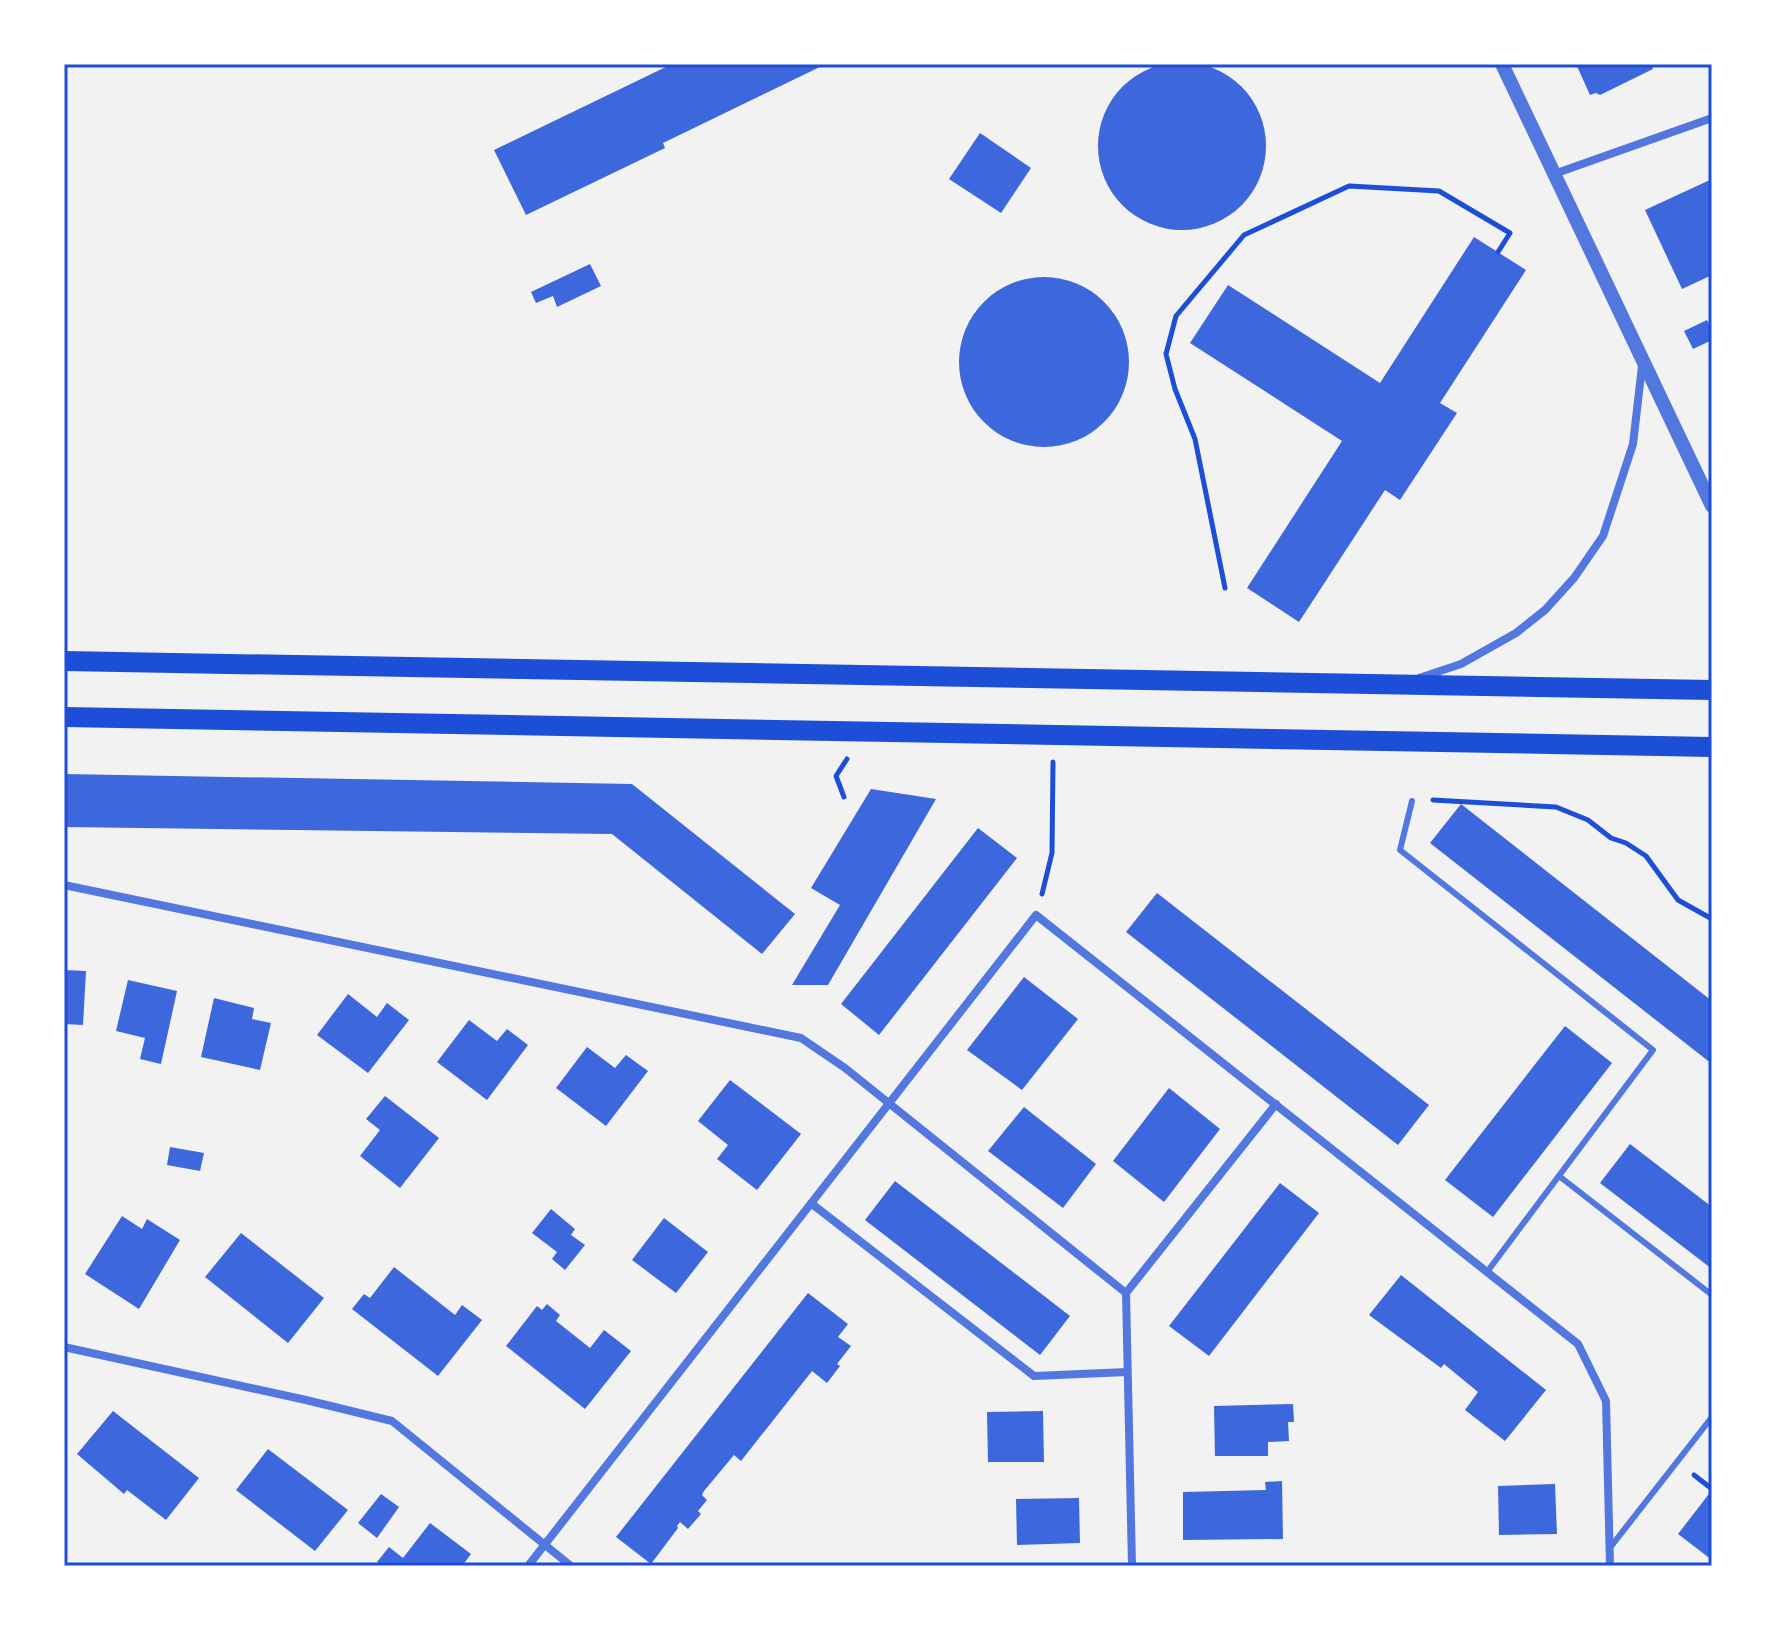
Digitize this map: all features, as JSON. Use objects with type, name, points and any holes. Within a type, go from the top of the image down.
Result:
[{"type":"main road","points":[[64,661],[1712,690]]},
{"type":"main road","points":[[64,717],[1712,747]]},
{"type":"street","points":[[1502,64],[1712,506]]},
{"type":"street","points":[[1554,174],[1712,118]]},
{"type":"street","points":[[1401,684],[1461,664],[1516,633],[1545,610],[1574,578],[1603,536],[1633,444],[1642,361]]},
{"type":"street","points":[[64,885],[801,1038],[845,1068],[1126,1293]]},
{"type":"street","points":[[528,1566],[1036,915],[1578,1344],[1606,1401],[1610,1566]]},
{"type":"street","points":[[1132,1566],[1126,1293],[1276,1104]]},
{"type":"street","points":[[812,1204],[1034,1376],[1127,1372]]},
{"type":"street","points":[[64,1347],[392,1421],[571,1566]]},
{"type":"lane","points":[[1412,801],[1400,850],[1653,1050],[1487,1272]]},
{"type":"lane","points":[[1559,1176],[1712,1295]]},
{"type":"lane","points":[[1609,1549],[1712,1417]]},
{"type":"path","points":[[1225,588],[1195,439],[1175,389],[1166,354],[1176,316],[1244,235],[1349,186],[1439,191],[1510,233],[1498,252]]},
{"type":"path","points":[[844,797],[836,776],[847,759]]},
{"type":"path","points":[[1036,915],[1052,853],[1053,762]]},
{"type":"path","points":[[1412,801],[1452,799],[1556,807],[1588,820],[1611,838],[1626,843],[1646,856],[1678,900],[1712,919]]},
{"type":"path","points":[[1694,1475],[1712,1489]]},
{"type":"building","points":[[1182,62],[1214,68],[1242,86],[1260,114],[1266,146],[1260,178],[1242,206],[1214,224],[1182,230],[1150,224],[1122,206],[1104,178],[1098,146],[1104,114],[1122,86],[1150,68]]},
{"type":"building","points":[[672,64],[826,64],[663,143],[665,148],[526,215],[494,150]]},
{"type":"building","points":[[1576,64],[1651,64],[1653,69],[1600,95],[1590,95]]},
{"type":"building","points":[[980,133],[1031,168],[1001,213],[949,179]]},
{"type":"building","points":[[1712,179],[1712,275],[1682,289],[1645,210]]},
{"type":"building","points":[[1474,237],[1526,270],[1440,403],[1457,413],[1400,500],[1385,490],[1299,622],[1247,588],[1342,441],[1190,343],[1228,285],[1380,383]]},
{"type":"building","points":[[590,264],[601,286],[557,307],[553,296],[536,303],[531,292]]},
{"type":"building","points":[[1044,277],[1076,284],[1104,302],[1122,330],[1129,362],[1122,394],[1104,422],[1076,440],[1044,447],[1012,440],[984,422],[966,394],[959,362],[966,330],[984,302],[1012,284]]},
{"type":"building","points":[[1707,320],[1712,329],[1712,340],[1693,349],[1684,331]]},
{"type":"building","points":[[64,774],[632,784],[795,914],[762,954],[612,834],[64,827]]},
{"type":"building","points":[[871,789],[936,799],[828,985],[792,985],[840,905],[811,888]]},
{"type":"building","points":[[1461,804],[1712,1001],[1712,1064],[1430,843]]},
{"type":"building","points":[[978,828],[1017,858],[879,1035],[841,1004]]},
{"type":"building","points":[[1157,893],[1429,1105],[1398,1145],[1126,932]]},
{"type":"building","points":[[64,970],[86,971],[83,1025],[64,1024]]},
{"type":"building","points":[[1024,977],[1078,1019],[1022,1090],[967,1050]]},
{"type":"building","points":[[128,980],[177,991],[161,1064],[140,1059],[145,1038],[116,1031]]},
{"type":"building","points":[[348,994],[377,1017],[387,1003],[409,1020],[368,1073],[317,1035]]},
{"type":"building","points":[[214,998],[254,1008],[252,1019],[271,1023],[260,1070],[201,1057]]},
{"type":"building","points":[[469,1020],[497,1041],[507,1029],[528,1045],[487,1100],[437,1062]]},
{"type":"building","points":[[1565,1026],[1612,1063],[1493,1217],[1445,1180]]},
{"type":"building","points":[[587,1047],[615,1068],[626,1055],[648,1071],[606,1126],[556,1088]]},
{"type":"building","points":[[730,1080],[801,1134],[757,1190],[717,1159],[728,1145],[698,1121]]},
{"type":"building","points":[[1169,1088],[1220,1129],[1164,1202],[1113,1161]]},
{"type":"building","points":[[385,1096],[439,1138],[400,1188],[360,1156],[380,1130],[366,1119]]},
{"type":"building","points":[[1024,1107],[1096,1164],[1063,1208],[988,1151]]},
{"type":"building","points":[[1630,1144],[1712,1207],[1712,1269],[1600,1183]]},
{"type":"building","points":[[170,1147],[204,1153],[200,1171],[167,1165]]},
{"type":"building","points":[[895,1181],[1070,1316],[1040,1355],[865,1220]]},
{"type":"building","points":[[1280,1183],[1319,1213],[1209,1356],[1169,1326]]},
{"type":"building","points":[[551,1209],[575,1229],[571,1235],[585,1245],[565,1270],[552,1259],[557,1252],[532,1233]]},
{"type":"building","points":[[122,1216],[142,1229],[147,1219],[180,1240],[139,1309],[85,1274]]},
{"type":"building","points":[[664,1218],[708,1252],[676,1293],[632,1260]]},
{"type":"building","points":[[241,1233],[324,1298],[288,1343],[205,1277]]},
{"type":"building","points":[[394,1267],[455,1315],[462,1305],[482,1320],[438,1376],[352,1309],[364,1294],[370,1298]]},
{"type":"building","points":[[1401,1275],[1546,1390],[1505,1441],[1465,1410],[1478,1392],[1444,1364],[1441,1368],[1369,1315]]},
{"type":"building","points":[[808,1293],[848,1324],[838,1337],[851,1346],[837,1364],[840,1366],[827,1383],[812,1371],[741,1461],[734,1455],[704,1491],[702,1495],[707,1500],[698,1511],[701,1514],[688,1529],[680,1522],[651,1564],[616,1537]]},
{"type":"building","points":[[547,1304],[560,1315],[556,1321],[590,1348],[604,1330],[631,1351],[585,1409],[506,1346],[537,1306],[542,1310]]},
{"type":"building","points":[[1293,1404],[1294,1422],[1288,1422],[1289,1441],[1268,1442],[1268,1456],[1215,1456],[1214,1406]]},
{"type":"building","points":[[113,1411],[199,1478],[166,1520],[127,1490],[124,1494],[77,1454]]},
{"type":"building","points":[[1043,1411],[1044,1462],[988,1462],[987,1412]]},
{"type":"building","points":[[268,1449],[348,1510],[315,1551],[236,1490]]},
{"type":"building","points":[[1282,1481],[1283,1539],[1183,1540],[1183,1492],[1266,1490],[1265,1482]]},
{"type":"building","points":[[1555,1484],[1557,1534],[1499,1535],[1498,1486]]},
{"type":"building","points":[[1712,1490],[1712,1560],[1678,1534]]},
{"type":"building","points":[[381,1494],[399,1507],[377,1538],[358,1523]]},
{"type":"building","points":[[1079,1498],[1080,1543],[1017,1545],[1016,1499]]},
{"type":"building","points":[[430,1523],[471,1554],[462,1566],[382,1566],[377,1562],[389,1547],[403,1558]]}]
